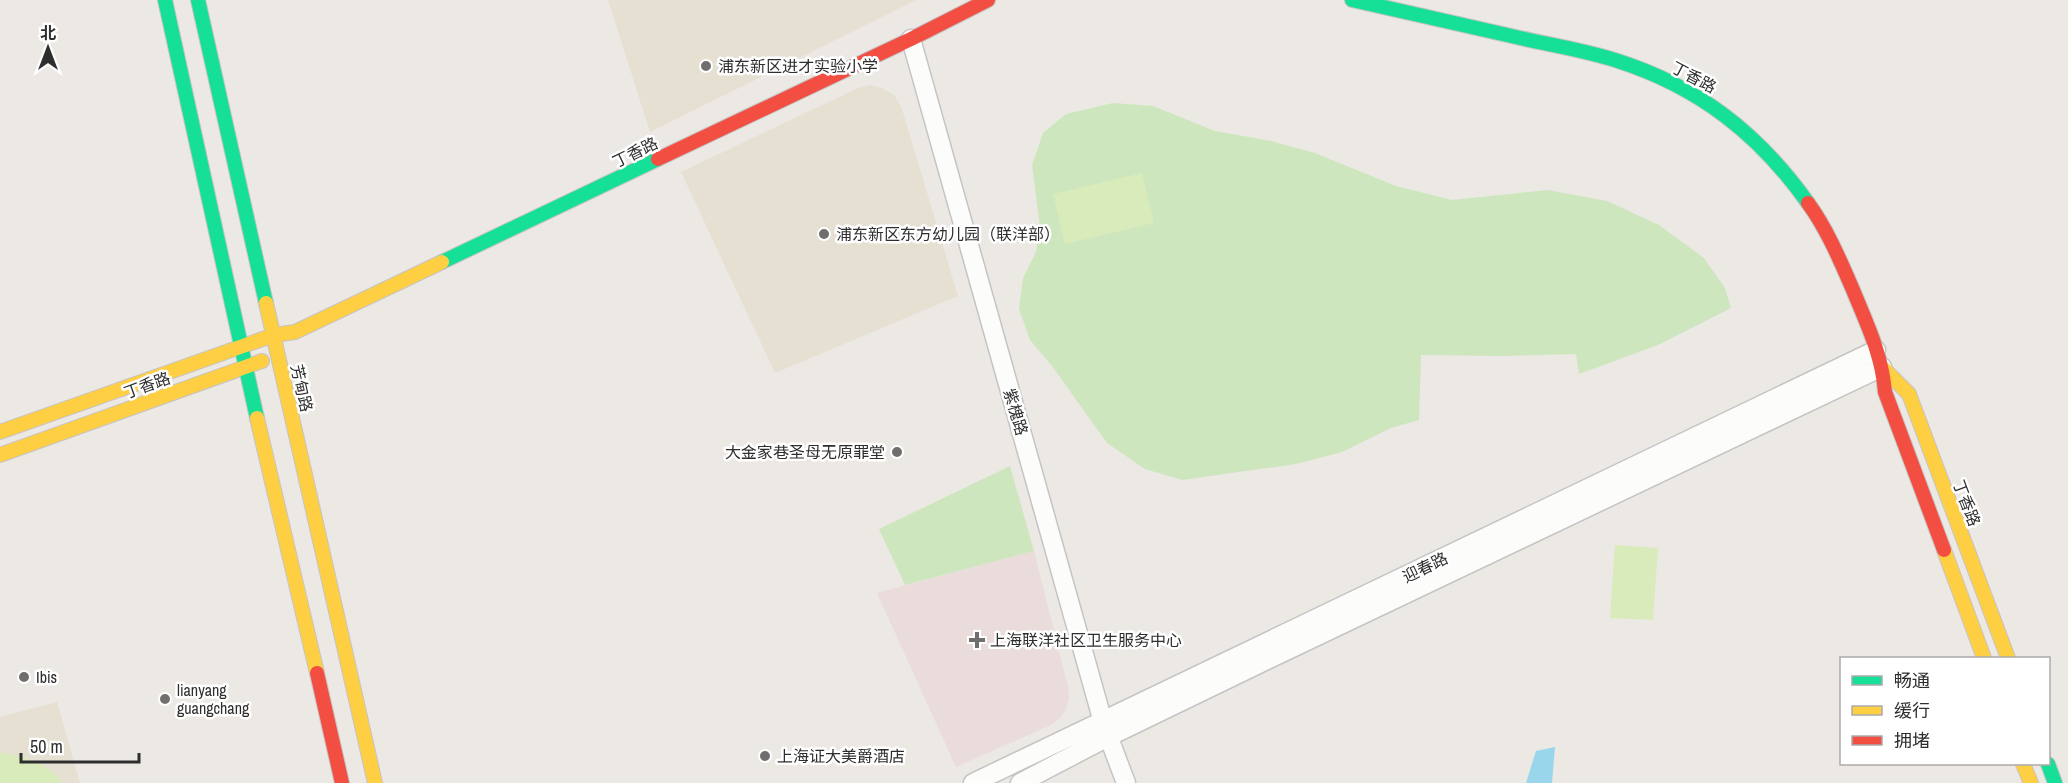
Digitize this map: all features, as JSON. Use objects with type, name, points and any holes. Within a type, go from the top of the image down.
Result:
[{"type":"street","points":[[165,0],[241,347],[342,783]]},
{"type":"street","name":"芳甸路","points":[[198,0],[375,783]]},
{"type":"street","name":"丁香路","points":[[0,432],[274,335],[295,332],[911,39],[988,0]]},
{"type":"street","name":"丁香路","points":[[1352,0],[1582,51],[1630,65],[1675,84],[1719,110],[1757,140],[1784,169],[1818,216],[1835,247],[1879,358],[1885,392],[1984,657]]},
{"type":"street","name":"紫槐路","points":[[911,39],[1106,729],[1126,783]]},
{"type":"street","name":"丁香路","points":[[0,455],[278,356],[295,332]]},
{"type":"street","name":"丁香路","points":[[1879,358],[1909,394],[2008,657]]},
{"type":"street","name":"迎春路","points":[[973,783],[1106,729],[1879,358]]},
{"type":"street","name":"迎春路","points":[[1020,783],[1106,729]]},
{"type":"street","points":[[2023,765],[2031,783]]},
{"type":"street","points":[[2048,765],[2055,783]]},
{"type":"shaded area","name":"浦东新区进才实验小学","points":[[608,0],[916,0],[650,132]]},
{"type":"shaded area","name":"浦东新区东方幼儿园（联洋部）","points":[[871,85],[895,96],[902,109],[958,296],[775,373],[681,172],[858,88]]},
{"type":"shaded area","name":"上海联洋社区卫生服务中心","points":[[1034,551],[1068,687],[1069,698],[1066,709],[1061,717],[1051,725],[956,767],[877,593]]},
{"type":"shaded area","points":[[57,702],[80,783],[0,783],[0,717]]},
{"type":"green space","points":[[1113,103],[1153,106],[1215,131],[1271,141],[1315,153],[1396,186],[1452,200],[1548,190],[1607,201],[1659,225],[1704,258],[1725,288],[1731,308],[1658,345],[1579,374],[1576,354],[1421,355],[1419,420],[1391,428],[1342,452],[1296,464],[1182,480],[1145,469],[1107,443],[1052,366],[1030,340],[1019,309],[1023,278],[1036,252],[1040,227],[1032,165],[1043,133],[1066,114]]},
{"type":"green space","points":[[1142,173],[1154,223],[1065,244],[1053,194]]},
{"type":"green space","points":[[1010,466],[1034,551],[905,585],[879,529]]},
{"type":"green space","points":[[1615,545],[1658,548],[1653,620],[1610,618]]},
{"type":"green space","points":[[0,753],[34,762],[50,770],[63,783],[0,783]]},
{"type":"water","points":[[1555,747],[1552,783],[1526,783],[1536,751]]},
{"type":"traffic: fast","points":[[165,0],[257,418]]},
{"type":"traffic: fast","points":[[198,0],[266,303]]},
{"type":"traffic: fast","points":[[1352,0],[1593,54],[1618,61],[1675,84],[1701,99],[1748,135],[1769,155],[1808,203]]},
{"type":"traffic: fast","points":[[442,262],[658,159]]},
{"type":"traffic: fast","points":[[2048,765],[2055,783]]},
{"type":"traffic: slow","points":[[0,432],[274,335],[295,332],[442,262]]},
{"type":"traffic: slow","points":[[266,303],[375,783]]},
{"type":"traffic: slow","points":[[0,455],[262,361]]},
{"type":"traffic: slow","points":[[1882,367],[1909,394],[2008,657]]},
{"type":"traffic: slow","points":[[257,418],[317,673]]},
{"type":"traffic: slow","points":[[1944,550],[1984,657]]},
{"type":"traffic: slow","points":[[2023,765],[2031,783]]},
{"type":"traffic: jam","points":[[658,159],[988,0]]},
{"type":"traffic: jam","points":[[1808,203],[1833,245],[1868,327],[1881,365],[1885,392],[1944,550]]},
{"type":"traffic: jam","points":[[317,673],[342,783]]},
{"type":"place","name":"浦东新区进才实验小学","points":[[706,66]]},
{"type":"place","name":"浦东新区东方幼儿园（联洋部）","points":[[824,234]]},
{"type":"place","name":"大金家巷圣母无原罪堂","points":[[897,452]]},
{"type":"place","name":"上海联洋社区卫生服务中心","points":[[977,640]]},
{"type":"place","name":"Ibis","points":[[24,677]]},
{"type":"place","name":"lianyang guangchang","points":[[165,699]]},
{"type":"place","name":"上海证大美爵酒店","points":[[765,756]]}]
